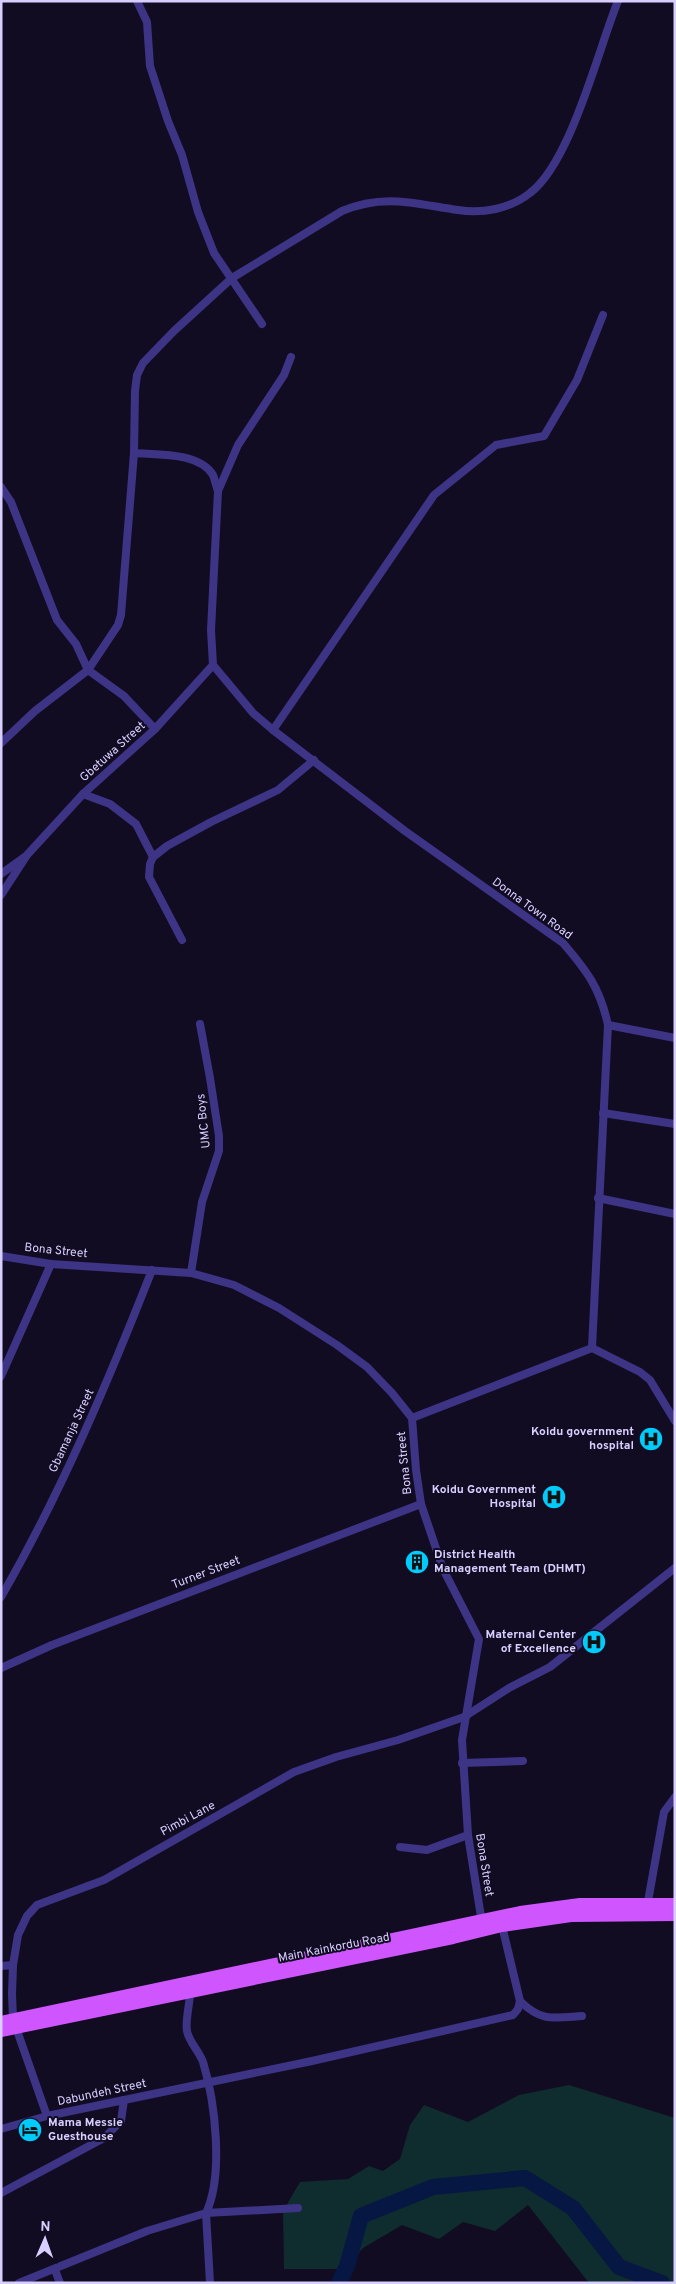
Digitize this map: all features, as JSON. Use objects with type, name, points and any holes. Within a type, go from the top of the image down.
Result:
[{"type":"main road","points":[[482,1926],[560,1905],[647,1909],[675,1904]]},
{"type":"main road","name":"Main Kainkordu Road","points":[[10,2023],[190,1992],[265,1971],[452,1926],[502,1926],[570,1916],[647,1909],[675,1915]]},
{"type":"main road","name":"Main Kainkordu Road","points":[[1,2031],[10,2023],[182,1982],[265,1971],[482,1926]]},
{"type":"street","points":[[137,1],[146,22],[150,66],[168,121],[182,154],[198,212],[214,253],[262,324]]},
{"type":"street","points":[[1,744],[35,711],[88,670],[122,616],[134,454],[135,391],[137,375],[143,364],[174,331],[232,278],[320,223],[360,203],[385,200],[433,205],[459,211],[495,210],[514,203],[531,193],[549,172],[572,128],[618,1]]},
{"type":"street","points":[[272,730],[434,495],[496,445],[544,436],[577,380],[603,315]]},
{"type":"street","points":[[213,665],[210,630],[218,491],[238,445],[284,375],[291,357]]},
{"type":"street","points":[[134,454],[163,455],[194,461],[203,466],[213,476],[218,491]]},
{"type":"street","points":[[1,487],[11,502],[57,620],[76,644],[88,670],[124,696],[155,729]]},
{"type":"street","name":"Donna Town Road","points":[[213,665],[253,713],[272,730],[314,760],[405,832],[563,943],[580,963],[602,999],[608,1025],[592,1348]]},
{"type":"street","name":"Gbetuwa Street","points":[[27,855],[83,794],[155,729],[213,665]]},
{"type":"street","points":[[153,857],[168,846],[211,822],[278,790],[314,760]]},
{"type":"street","points":[[83,794],[110,804],[136,824],[153,857],[149,877],[182,940]]},
{"type":"street","points":[[1,874],[27,855]]},
{"type":"street","points":[[1,895],[27,855]]},
{"type":"street","name":"UMC Boys","points":[[191,1273],[202,1202],[218,1151],[219,1136],[200,1024]]},
{"type":"street","points":[[608,1025],[675,1038]]},
{"type":"street","points":[[604,1113],[675,1124]]},
{"type":"street","points":[[598,1198],[675,1214]]},
{"type":"street","name":"Bona Street","points":[[1,1256],[51,1264],[191,1273],[234,1285],[279,1308],[337,1344],[367,1367],[392,1393],[412,1418],[421,1504],[443,1569],[479,1639],[464,1717],[462,1763],[468,1835],[482,1926]]},
{"type":"street","points":[[1,1376],[51,1264]]},
{"type":"street","name":"Gbamanja Street","points":[[1,1597],[48,1507],[115,1364],[152,1270]]},
{"type":"street","points":[[412,1418],[592,1348],[645,1376],[662,1398],[675,1421]]},
{"type":"street","name":"Turner Street","points":[[1,1668],[52,1645],[421,1504]]},
{"type":"street","name":"Pimbi Lane","points":[[47,2116],[10,2023],[13,1965],[18,1935],[26,1916],[38,1905],[60,1895],[104,1880],[294,1772],[336,1757],[398,1740],[464,1717],[509,1688],[550,1667],[675,1568]]},
{"type":"street","points":[[462,1763],[524,1761]]},
{"type":"street","points":[[647,1909],[664,1812],[675,1797]]},
{"type":"street","points":[[400,1847],[427,1850],[468,1835]]},
{"type":"street","points":[[502,1926],[520,2001],[532,2013],[542,2017],[582,2016]]},
{"type":"street","points":[[1,1966],[13,1965]]},
{"type":"street","points":[[190,1992],[187,2030],[203,2062],[216,2131],[214,2183],[211,2202],[206,2213],[210,2283]]},
{"type":"street","name":"Dabundeh Street","points":[[1,2129],[47,2116],[513,2015],[518,2009],[520,2001]]},
{"type":"street","points":[[1,2193],[104,2138],[121,2121],[124,2100]]},
{"type":"street","points":[[19,2283],[55,2270],[147,2231],[206,2213],[298,2208]]},
{"type":"street","points":[[55,2270],[60,2283]]},
{"type":"green space","points":[[569,2085],[675,2118],[675,2283],[589,2283],[528,2205],[495,2231],[463,2222],[439,2239],[402,2225],[363,2248],[344,2269],[284,2269],[283,2211],[300,2182],[348,2179],[369,2166],[383,2171],[400,2159],[410,2125],[424,2105],[468,2122],[519,2095]]},
{"type":"waterway","points":[[339,2283],[347,2266],[361,2216],[433,2187],[525,2178],[573,2208],[619,2267],[662,2283]]},
{"type":"place","name":"Koidu government hospital","points":[[651,1439]]},
{"type":"place","name":"Koidu Government Hospital","points":[[554,1497]]},
{"type":"place","name":"District Health Management Team (DHMT)","points":[[417,1562]]},
{"type":"place","name":"Maternal Center of Excellence","points":[[594,1642]]},
{"type":"place","name":"Mama Messie Guesthouse","points":[[30,2130]]}]
